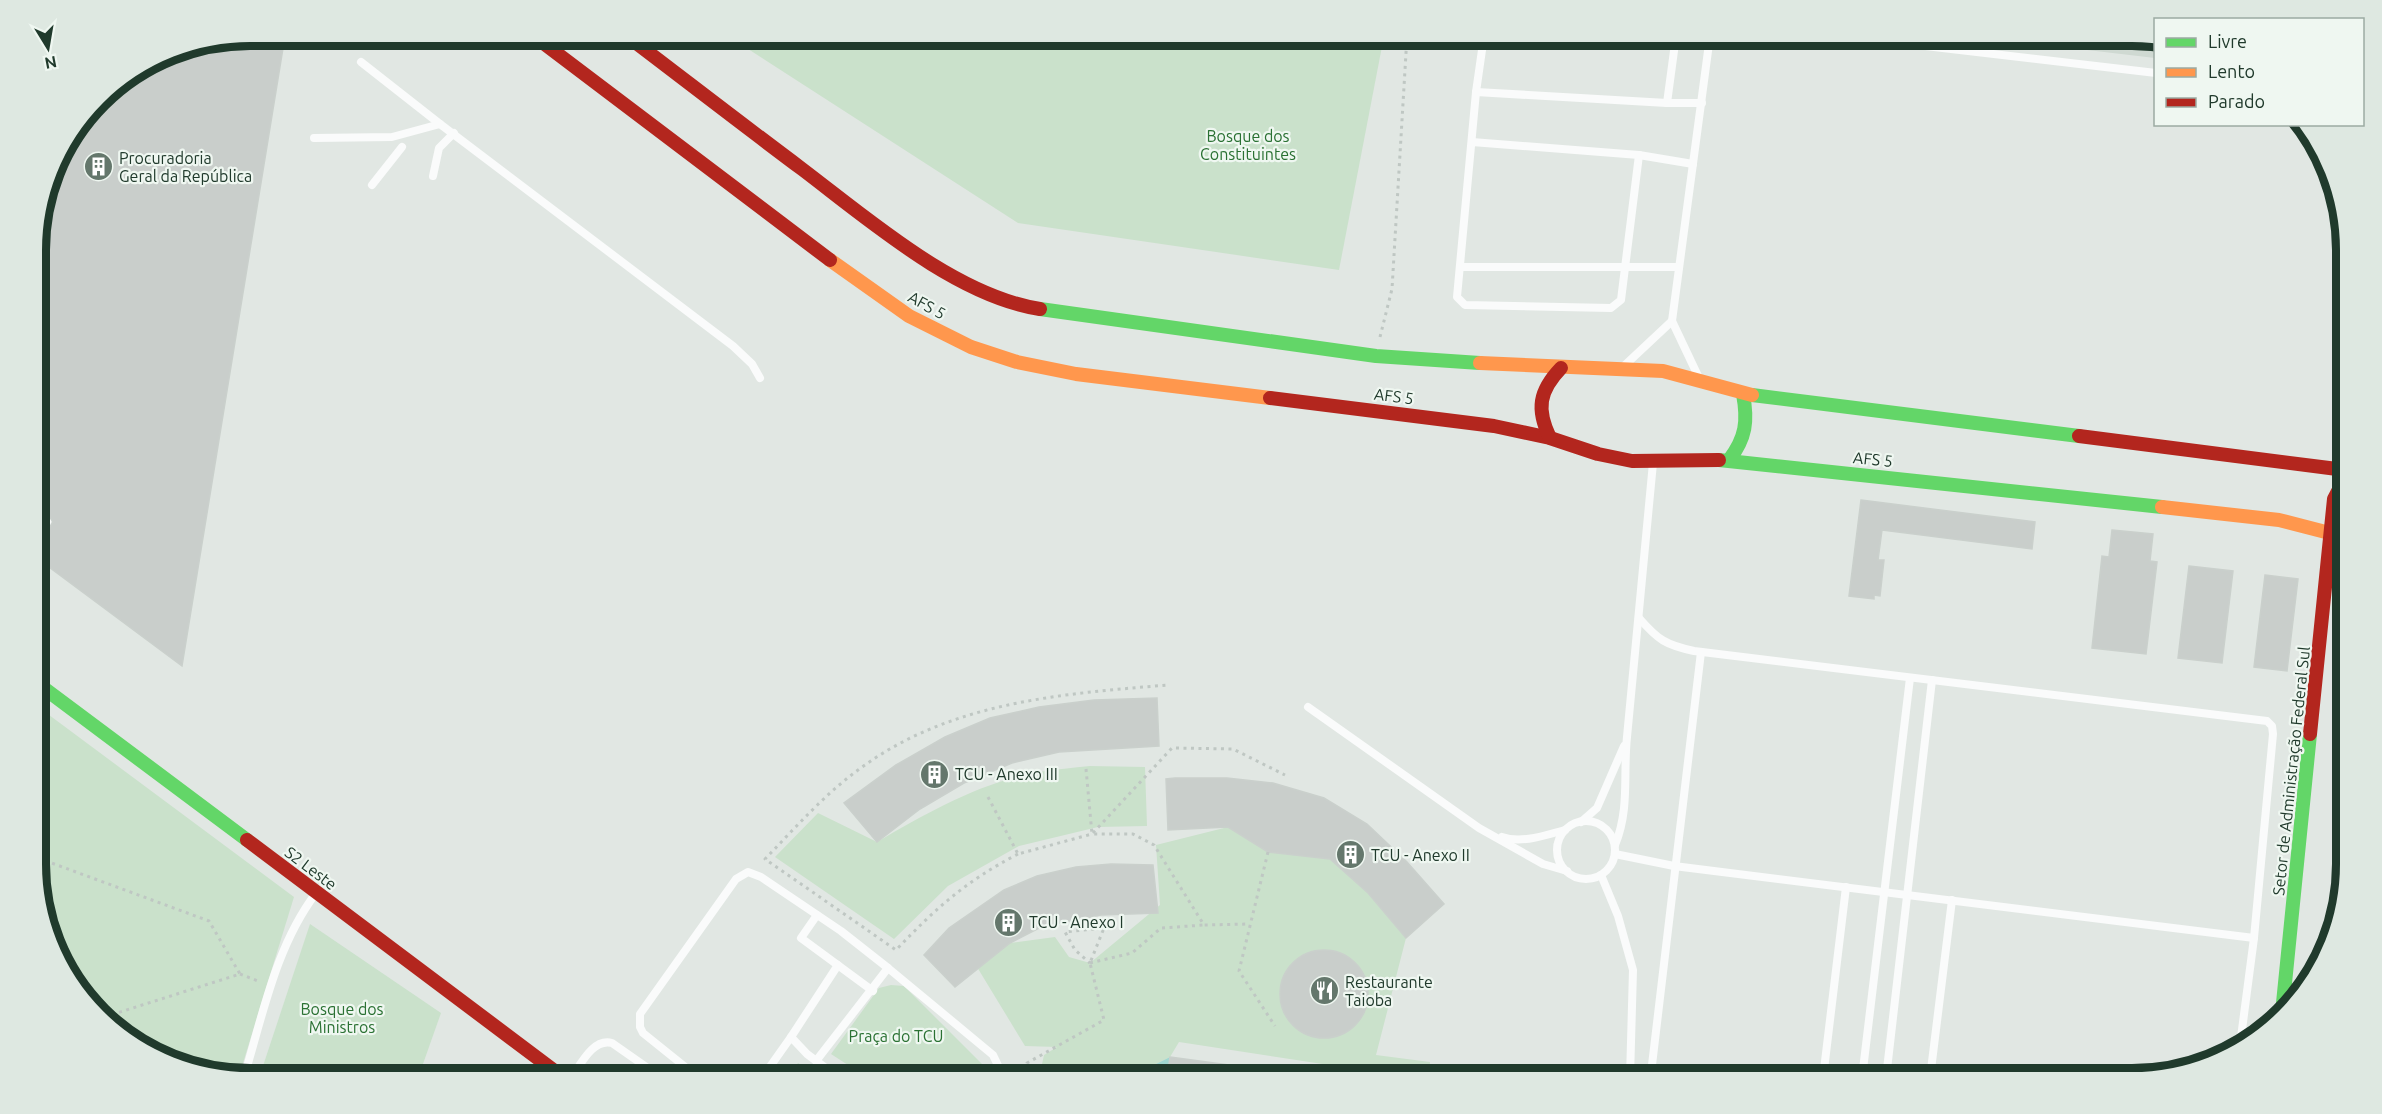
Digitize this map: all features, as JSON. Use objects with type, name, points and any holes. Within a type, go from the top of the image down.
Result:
[{"type":"main road","name":"AFS 5","points":[[547,46],[839,267],[909,316],[971,347],[1017,362],[1076,374],[1494,426],[1550,438],[1598,454],[1653,463],[1729,460],[2278,520],[2336,534]]},
{"type":"main road","points":[[640,46],[875,225],[925,259],[991,295],[1036,308],[1376,356],[1561,369],[1621,368],[1662,371],[1743,394],[2336,469]]},
{"type":"main road","points":[[1550,438],[1541,420],[1539,398],[1548,381],[1561,369]]},
{"type":"main road","points":[[1729,460],[1742,444],[1748,428],[1743,394]]},
{"type":"main road","name":"Setor de Administração Federal Sul","points":[[2283,999],[2336,495]]},
{"type":"main road","name":"S2 Leste","points":[[46,689],[550,1068]]},
{"type":"lane","points":[[1483,46],[1476,92],[1457,297],[1465,305],[1611,308],[1618,306],[1622,300],[1624,265],[1639,155]]},
{"type":"lane","points":[[1667,104],[1675,46]]},
{"type":"lane","points":[[1701,382],[1672,321],[1709,46]]},
{"type":"lane","points":[[1925,46],[2154,73]]},
{"type":"lane","points":[[361,62],[733,346],[752,364],[760,378]]},
{"type":"lane","points":[[1476,92],[1667,104],[1702,103]]},
{"type":"lane","points":[[314,138],[392,138],[440,124]]},
{"type":"lane","points":[[433,176],[439,148],[454,133]]},
{"type":"lane","points":[[1472,142],[1639,155],[1694,164]]},
{"type":"lane","points":[[372,185],[402,147]]},
{"type":"lane","points":[[1460,267],[1624,265],[1679,267]]},
{"type":"lane","points":[[1621,368],[1672,321]]},
{"type":"lane","points":[[1308,707],[1479,828],[1543,864],[1567,871],[1583,879],[1600,875],[1608,870],[1623,826],[1626,740],[1653,463]]},
{"type":"lane","points":[[1639,618],[1654,636],[1668,645],[1701,652],[2267,721],[2272,726],[2272,734],[2254,938],[2241,1035]]},
{"type":"lane","points":[[1654,1067],[1652,1065],[1674,866],[1701,652]]},
{"type":"lane","points":[[1863,1067],[1910,678]]},
{"type":"lane","points":[[1887,1067],[1932,680]]},
{"type":"lane","points":[[1479,828],[1508,839],[1539,837],[1565,830],[1581,822],[1597,808],[1626,740]]},
{"type":"lane","points":[[1581,822],[1590,822],[1606,829],[1615,849],[1674,866],[2254,938]]},
{"type":"lane","points":[[1565,830],[1560,838],[1558,856],[1567,871]]},
{"type":"lane","points":[[686,1068],[643,1033],[639,1020],[645,1006],[736,879],[741,874],[754,872],[888,968],[993,1055],[999,1068]]},
{"type":"lane","points":[[1600,875],[1618,916],[1633,970],[1630,1067]]},
{"type":"lane","points":[[1824,1067],[1846,887]]},
{"type":"lane","points":[[247,1068],[271,986],[291,931],[316,892]]},
{"type":"lane","points":[[1931,1067],[1952,900]]},
{"type":"lane","points":[[817,915],[801,938],[873,991]]},
{"type":"lane","points":[[769,1068],[838,965]]},
{"type":"lane","points":[[816,1061],[873,991],[888,968]]},
{"type":"lane","points":[[791,1037],[825,1068]]},
{"type":"lane","points":[[579,1068],[596,1045],[606,1041],[612,1042],[649,1068]]},
{"type":"path","points":[[1376,356],[1392,289],[1406,46]]},
{"type":"path","points":[[1168,685],[1052,695],[1014,702],[944,723],[889,750],[858,770],[816,806],[765,858],[896,950],[934,909],[977,876],[1017,854],[1092,834],[1133,834],[1154,845],[1204,926]]},
{"type":"path","points":[[1092,834],[1172,748],[1233,749],[1285,775]]},
{"type":"path","points":[[1086,769],[1092,834]]},
{"type":"path","points":[[988,797],[1017,854]]},
{"type":"path","points":[[1268,852],[1239,971],[1275,1026]]},
{"type":"path","points":[[46,861],[209,921],[240,974],[271,986]]},
{"type":"path","points":[[1090,963],[1132,953],[1161,928],[1249,924]]},
{"type":"path","points":[[1026,1068],[1028,1063],[1104,1020],[1090,963],[1075,950],[1065,932],[1104,928],[1090,963]]},
{"type":"path","points":[[110,1012],[117,1013],[240,974]]},
{"type":"shaded area","points":[[2052,46],[2154,48],[2154,58]]},
{"type":"green space","name":"Bosque dos Constituintes","points":[[744,46],[1382,46],[1339,270],[1018,223]]},
{"type":"green space","points":[[46,713],[294,897],[242,1067],[211,1064],[185,1057],[149,1040],[126,1025],[106,1008],[89,988],[62,941],[53,916],[46,863]]},
{"type":"green space","points":[[1090,766],[1145,767],[1147,826],[1098,827],[1019,846],[948,886],[894,939],[775,857],[818,813],[877,842],[955,800],[996,783],[1039,772]]},
{"type":"green space","points":[[1228,827],[1268,852],[1330,859],[1368,893],[1406,938],[1376,1055],[1430,1062],[1430,1067],[1345,1067],[1179,1042],[1170,1057],[1149,1068],[1041,1068],[1044,1055],[1057,1047],[1025,1046],[977,967],[1010,943],[1055,937],[1069,957],[1090,963],[1160,905],[1156,845]]},
{"type":"green space","name":"Bosque dos Ministros","points":[[310,924],[441,1013],[422,1068],[262,1068]]},
{"type":"green space","name":"Praça do TCU","points":[[891,985],[904,986],[986,1068],[852,1068],[831,1054],[879,988]]},
{"type":"green space","points":[[798,1063],[805,1068],[795,1068]]},
{"type":"water","points":[[1170,1057],[1168,1068],[1149,1068]]},
{"type":"building","points":[[283,46],[182,666],[46,565],[47,532],[53,522],[47,516],[47,237],[53,198],[68,160],[89,126],[116,97],[137,81],[160,68],[185,57],[224,48]]},
{"type":"building","points":[[1861,500],[2035,522],[2032,549],[1882,530],[1878,560],[1884,560],[1880,596],[1874,595],[1874,599],[1849,596]]},
{"type":"building","points":[[2112,530],[2153,534],[2150,561],[2157,562],[2146,654],[2092,648],[2102,556],[2109,557]]},
{"type":"building","points":[[2189,566],[2233,571],[2222,663],[2178,658]]},
{"type":"building","points":[[2265,575],[2298,579],[2287,671],[2254,667]]},
{"type":"building","name":"TCU - Anexo III","points":[[1157,698],[1159,746],[1059,752],[1012,763],[964,783],[920,809],[877,842],[844,803],[896,765],[945,737],[990,718],[1039,707],[1094,700]]},
{"type":"building","name":"TCU - Anexo II","points":[[1227,778],[1273,783],[1324,798],[1367,824],[1407,862],[1444,904],[1406,938],[1368,893],[1330,859],[1268,852],[1228,827],[1168,830],[1166,779]]},
{"type":"building","name":"TCU - Anexo I","points":[[1111,864],[1153,865],[1158,913],[1101,915],[1043,926],[1010,943],[955,987],[924,955],[949,928],[1004,890],[1037,876],[1076,867]]},
{"type":"building","name":"Restaurante Taioba","points":[[1324,950],[1341,953],[1355,963],[1365,977],[1368,994],[1365,1011],[1355,1025],[1341,1035],[1324,1038],[1307,1035],[1293,1025],[1283,1011],[1280,994],[1283,977],[1293,963],[1307,953]]},
{"type":"building","points":[[1170,1057],[1247,1067],[1168,1068]]},
{"type":"traffic: fast","points":[[1040,309],[1376,356],[1480,363]]},
{"type":"traffic: fast","points":[[1729,460],[1739,444],[1744,429],[1743,394]]},
{"type":"traffic: fast","points":[[1752,395],[2079,436]]},
{"type":"traffic: fast","points":[[1719,460],[2162,507]]},
{"type":"traffic: fast","points":[[46,690],[247,840]]},
{"type":"traffic: fast","points":[[2283,999],[2310,734]]},
{"type":"traffic: slow","points":[[830,260],[909,316],[971,347],[1017,362],[1076,374],[1270,398]]},
{"type":"traffic: slow","points":[[1480,363],[1663,371],[1752,395]]},
{"type":"traffic: slow","points":[[2162,507],[2279,520],[2336,535]]},
{"type":"traffic: jam","points":[[547,46],[830,260]]},
{"type":"traffic: jam","points":[[640,46],[914,253],[977,289],[1008,301],[1040,309]]},
{"type":"traffic: jam","points":[[1550,438],[1543,418],[1542,401],[1548,385],[1561,368]]},
{"type":"traffic: jam","points":[[1270,398],[1494,426],[1550,438],[1598,454],[1632,461],[1719,460]]},
{"type":"traffic: jam","points":[[2079,436],[2336,469]]},
{"type":"traffic: jam","points":[[2310,734],[2336,495]]},
{"type":"traffic: jam","points":[[247,840],[550,1068]]},
{"type":"place","name":"Procuradoria Geral da República","points":[[98,167]]},
{"type":"place","name":"TCU - Anexo III","points":[[934,774]]},
{"type":"place","name":"TCU - Anexo II","points":[[1350,855]]},
{"type":"place","name":"TCU - Anexo I","points":[[1008,922]]},
{"type":"place","name":"Restaurante Taioba","points":[[1324,991]]}]
